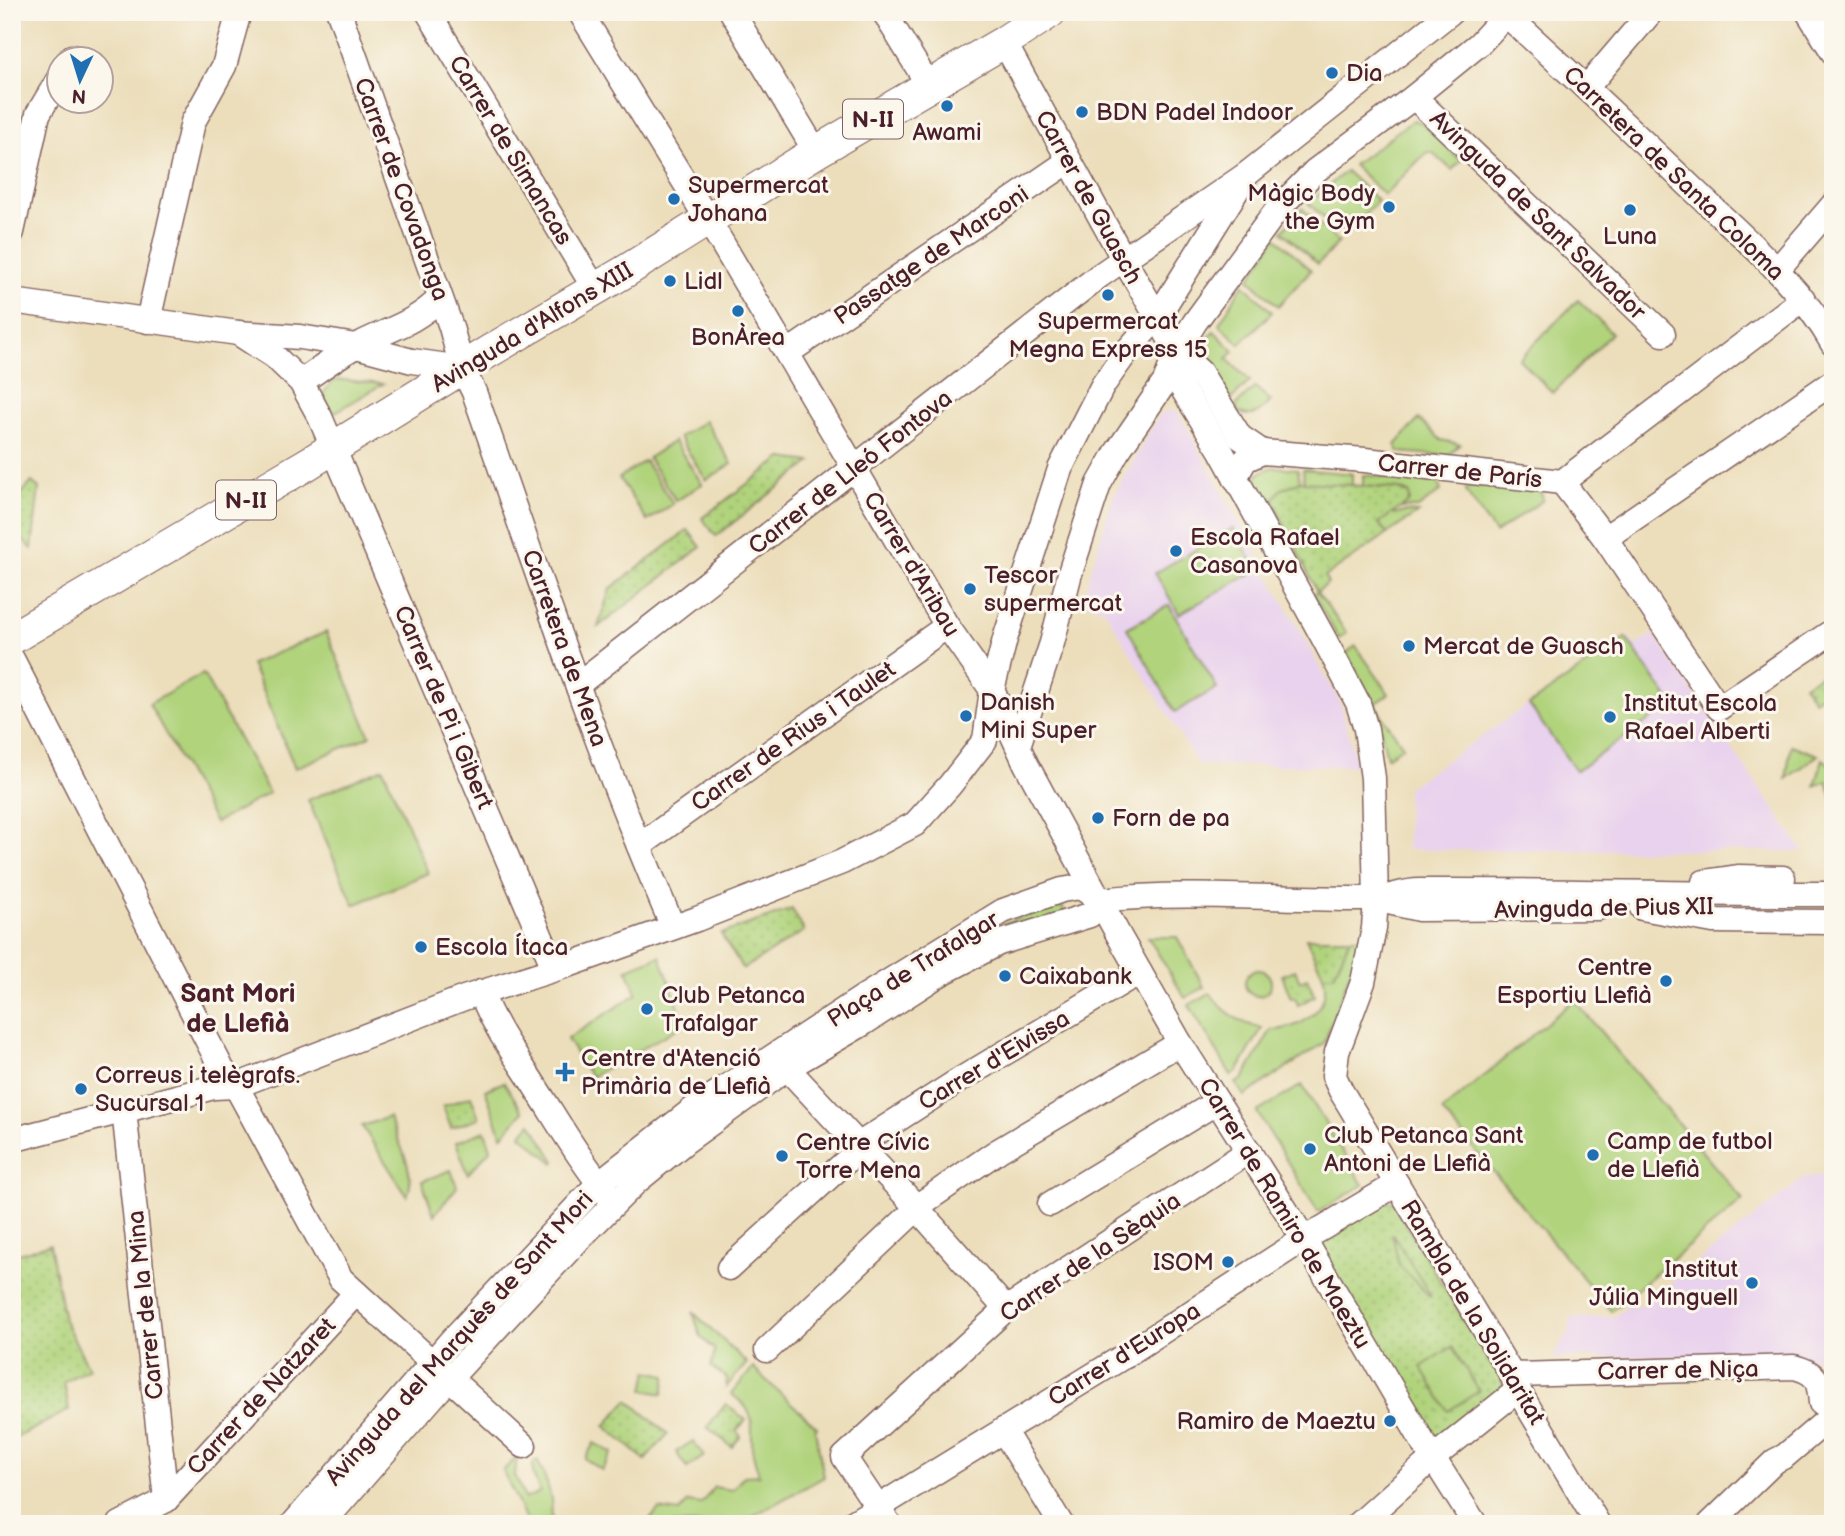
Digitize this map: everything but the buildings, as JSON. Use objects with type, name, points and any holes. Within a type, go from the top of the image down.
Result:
[{"type":"main road","name":"Avinguda d'Alfons XIII","points":[[12,638],[334,447],[1050,12]]},
{"type":"street","points":[[148,321],[193,122],[224,65],[239,12]]},
{"type":"street","name":"Carrer de Covadonga","points":[[339,12],[453,334],[461,368]]},
{"type":"street","name":"Carrer de Simancas","points":[[428,12],[595,289]]},
{"type":"street","name":"Carrer d'Aribau","points":[[580,12],[706,219],[790,350],[855,469],[947,626],[992,690]]},
{"type":"street","points":[[732,12],[816,152]]},
{"type":"street","points":[[884,12],[929,86]]},
{"type":"street","points":[[1123,258],[1247,174],[1451,12]]},
{"type":"street","points":[[1587,87],[1651,12]]},
{"type":"street","points":[[1808,12],[1833,52]]},
{"type":"street","name":"Carretera de Santa Coloma","points":[[1505,13],[1587,87],[1777,270],[1816,315],[1833,344]]},
{"type":"street","name":"Avinguda de Sant Salvador","points":[[1018,746],[1099,484],[1164,382],[1177,351],[1195,322],[1276,210],[1315,171],[1414,97],[1485,39],[1505,13]]},
{"type":"street","name":"Carrer de Guasch","points":[[1004,42],[1177,351],[1200,372],[1240,437],[1262,452]]},
{"type":"street","name":"Avinguda de Sant Salvador","points":[[1414,97],[1663,334]]},
{"type":"street","points":[[12,232],[38,114],[46,100]]},
{"type":"street","name":"Passatge de Marconi","points":[[790,350],[1069,162]]},
{"type":"street","points":[[12,1140],[214,1087],[236,1086],[481,992],[571,964],[842,862],[915,824],[985,740],[992,690],[1005,639],[1060,469],[1103,385],[1157,316],[1247,174]]},
{"type":"street","points":[[1777,270],[1833,205]]},
{"type":"street","name":"Carrer de Lleó Fontova","points":[[577,685],[1123,258]]},
{"type":"street","points":[[301,382],[356,346],[397,330],[440,298]]},
{"type":"street","name":"Carrer de París","points":[[1262,452],[1365,460],[1562,482],[1803,299]]},
{"type":"street","points":[[12,301],[238,333],[300,337],[356,346],[412,361],[461,368]]},
{"type":"street","name":"Carrer de Pi i Gibert","points":[[238,333],[275,357],[301,382],[334,447],[554,968]]},
{"type":"street","name":"Carrer de Guasch","points":[[1177,351],[1182,388],[1235,478],[1352,692],[1366,729],[1373,778],[1376,899]]},
{"type":"street","name":"Carretera de Mena","points":[[461,368],[474,392],[577,685],[673,927]]},
{"type":"street","points":[[1605,538],[1833,382]]},
{"type":"street","points":[[1235,478],[1245,460],[1262,452]]},
{"type":"street","points":[[1562,482],[1605,538],[1719,708],[1833,631]]},
{"type":"street","name":"Carrer de Rius i Taulet","points":[[639,846],[947,626]]},
{"type":"street","points":[[12,659],[222,1069],[236,1086],[341,1279],[524,1446]]},
{"type":"street","points":[[992,690],[1018,746],[1101,900]]},
{"type":"street","points":[[985,740],[1018,746]]},
{"type":"street","points":[[1642,900],[1738,877],[1833,878]]},
{"type":"street","name":"Plaça de Trafalgar","points":[[598,1183],[696,1107],[862,998],[1003,911],[1062,890],[1080,887],[1101,900],[1090,915],[999,943],[963,961],[787,1068],[686,1141],[614,1203]]},
{"type":"street","name":"Avinguda de Pius XII","points":[[1101,900],[1144,895],[1376,899],[1419,909],[1712,895],[1833,894]]},
{"type":"street","name":"Rambla de la Solidaritat","points":[[1376,899],[1374,928],[1363,982],[1337,1052],[1334,1076],[1340,1091],[1598,1524]]},
{"type":"street","name":"Carrer de Ramiro de Maeztu","points":[[1101,900],[1180,1042],[1304,1238],[1433,1458],[1475,1524]]},
{"type":"street","points":[[1642,900],[1713,921],[1833,922]]},
{"type":"street","name":"Avinguda de Pius XII","points":[[1642,900],[1833,906]]},
{"type":"street","name":"Carrer d'Eivissa","points":[[729,1268],[852,1156],[858,1144],[1140,973]]},
{"type":"street","points":[[481,992],[488,1012],[560,1127],[614,1203]]},
{"type":"street","points":[[767,1350],[925,1201],[998,1151],[1180,1042]]},
{"type":"street","points":[[787,1068],[918,1209],[1006,1309]]},
{"type":"street","points":[[1050,1203],[1217,1102]]},
{"type":"street","name":"Carrer de la Mina","points":[[124,1110],[166,1500]]},
{"type":"street","name":"Carrer de la Sèquia","points":[[883,1515],[844,1457],[1006,1309],[1249,1151]]},
{"type":"street","name":"Avinguda del Marquès de Sant Mori","points":[[322,1524],[440,1371],[598,1183]]},
{"type":"street","name":"Carrer d'Europa","points":[[850,1524],[883,1515],[1003,1430],[1126,1355],[1304,1238],[1397,1184]]},
{"type":"street","name":"Avinguda del Marquès de Sant Mori","points":[[293,1524],[440,1371],[614,1203]]},
{"type":"street","name":"Carrer de Natzaret","points":[[120,1524],[166,1500],[356,1293]]},
{"type":"street","name":"Carrer de Niça","points":[[1515,1382],[1794,1367],[1812,1374],[1829,1403]]},
{"type":"street","points":[[1359,1524],[1515,1382]]},
{"type":"street","points":[[1710,1524],[1774,1461],[1785,1456],[1829,1403]]},
{"type":"street","points":[[1003,1430],[1061,1524]]},
{"type":"shaded area","name":"Escola Rafael Casanova","points":[[1170,410],[1179,414],[1341,705],[1357,766],[1198,765],[1104,609],[1082,602],[1112,499],[1160,414]]},
{"type":"shaded area","name":"Institut Escola Rafael Alberti","points":[[1653,634],[1803,851],[1407,850],[1407,788],[1627,636],[1636,646]]},
{"type":"shaded area","name":"Institut Júlia Minguell","points":[[1825,1175],[1833,1261],[1833,1353],[1807,1360],[1797,1354],[1552,1358],[1570,1330],[1570,1318],[1614,1317],[1627,1307],[1642,1306],[1805,1177]]},
{"type":"green space","points":[[1413,120],[1422,123],[1461,161],[1452,170],[1433,153],[1427,152],[1384,195],[1353,165]]},
{"type":"green space","points":[[1346,171],[1378,201],[1344,236],[1308,203]]},
{"type":"green space","points":[[1302,208],[1339,242],[1318,264],[1282,231]]},
{"type":"green space","points":[[1276,237],[1311,270],[1278,306],[1249,279]]},
{"type":"green space","points":[[1243,284],[1272,312],[1240,344],[1219,324]]},
{"type":"green space","points":[[1578,300],[1612,333],[1553,393],[1519,359]]},
{"type":"green space","points":[[1214,331],[1234,351],[1227,359],[1250,381],[1231,400],[1204,353],[1205,343]]},
{"type":"green space","points":[[333,381],[383,384],[335,412],[322,395]]},
{"type":"green space","points":[[1255,387],[1271,401],[1253,415],[1238,412],[1236,405]]},
{"type":"green space","points":[[1419,419],[1441,440],[1460,444],[1448,456],[1399,452],[1396,445]]},
{"type":"green space","points":[[705,421],[732,464],[706,480],[679,437]]},
{"type":"green space","points":[[674,441],[702,484],[676,501],[648,458]]},
{"type":"green space","points":[[782,458],[811,462],[716,536],[702,518]]},
{"type":"green space","points":[[645,461],[673,504],[647,521],[619,478]]},
{"type":"green space","points":[[1273,467],[1298,469],[1300,481],[1280,490],[1273,500],[1292,542],[1285,545],[1254,486],[1259,473]]},
{"type":"green space","points":[[1303,469],[1352,474],[1352,485],[1304,482]]},
{"type":"green space","points":[[1363,475],[1438,482],[1441,491],[1418,508],[1401,508],[1410,501],[1409,493],[1399,489],[1363,486]]},
{"type":"green space","points":[[1300,481],[1399,489],[1410,495],[1408,503],[1379,523],[1387,534],[1325,577],[1328,583],[1317,592],[1273,500],[1280,490]]},
{"type":"green space","points":[[32,482],[39,488],[32,549],[12,530],[12,504]]},
{"type":"green space","points":[[1471,485],[1537,490],[1543,500],[1495,533],[1466,492],[1466,488]]},
{"type":"green space","points":[[1404,512],[1418,513],[1387,534],[1379,523],[1393,513],[1395,515]]},
{"type":"green space","points":[[1233,528],[1257,570],[1179,614],[1155,573]]},
{"type":"green space","points":[[688,530],[701,547],[598,627],[610,589]]},
{"type":"green space","points":[[1317,592],[1347,633],[1339,639],[1313,594]]},
{"type":"green space","points":[[1169,605],[1217,688],[1175,712],[1127,628]]},
{"type":"green space","points":[[326,632],[370,736],[295,768],[251,664]]},
{"type":"green space","points":[[1626,638],[1672,704],[1576,771],[1529,705]]},
{"type":"green space","points":[[1356,646],[1389,694],[1374,704],[1346,653]]},
{"type":"green space","points":[[1833,667],[1833,687],[1814,700],[1804,685]]},
{"type":"green space","points":[[203,674],[269,793],[215,823],[149,704]]},
{"type":"green space","points":[[1374,704],[1403,746],[1387,757]]},
{"type":"green space","points":[[1791,745],[1818,755],[1786,779]]},
{"type":"green space","points":[[1823,759],[1833,767],[1832,798],[1827,781],[1815,786]]},
{"type":"green space","points":[[383,768],[428,873],[354,905],[308,800]]},
{"type":"green space","points":[[1059,902],[1067,915],[968,950],[981,932]]},
{"type":"green space","points":[[792,909],[804,931],[743,969],[721,934]]},
{"type":"green space","points":[[1148,937],[1177,937],[1204,987],[1185,998]]},
{"type":"green space","points":[[1306,938],[1350,938],[1334,975],[1323,975]]},
{"type":"green space","points":[[1350,938],[1361,938],[1361,942],[1324,1043],[1244,1096],[1236,1083],[1243,1079],[1271,1030],[1294,1026],[1312,1015],[1319,1007],[1325,987],[1323,975],[1334,975]]},
{"type":"green space","name":"Club Petanca Trafalgar","points":[[660,956],[685,1024],[591,1077],[567,1039],[637,994],[627,969]]},
{"type":"green space","points":[[1258,970],[1267,974],[1271,983],[1267,992],[1258,996],[1249,992],[1245,983],[1249,974]]},
{"type":"green space","points":[[1295,970],[1300,981],[1307,978],[1315,996],[1298,1005],[1295,997],[1291,998],[1282,975]]},
{"type":"green space","points":[[1210,993],[1232,1016],[1262,1028],[1237,1072],[1231,1075],[1189,1005]]},
{"type":"green space","name":"Camp de futbol de Llefià","points":[[1574,1000],[1743,1200],[1611,1311],[1442,1111]]},
{"type":"green space","points":[[504,1082],[523,1112],[502,1136],[485,1090]]},
{"type":"green space","name":"Club Petanca Sant Antoni de Llefià","points":[[1302,1085],[1363,1185],[1318,1212],[1257,1112]]},
{"type":"green space","points":[[471,1096],[479,1118],[451,1128],[443,1106]]},
{"type":"green space","points":[[389,1117],[408,1168],[410,1187],[407,1196],[362,1126]]},
{"type":"green space","points":[[531,1123],[555,1161],[554,1163],[521,1135]]},
{"type":"green space","points":[[485,1131],[491,1149],[468,1174],[456,1142]]},
{"type":"green space","points":[[451,1170],[457,1187],[434,1215],[422,1181]]},
{"type":"green space","points":[[1386,1202],[1395,1202],[1408,1219],[1404,1221],[1492,1367],[1496,1365],[1504,1388],[1445,1440],[1433,1440],[1416,1414],[1420,1411],[1318,1245]]},
{"type":"green space","points":[[1392,1233],[1431,1296],[1430,1297],[1399,1265]]},
{"type":"green space","points":[[50,1244],[64,1320],[89,1368],[64,1382],[69,1410],[12,1440],[12,1256]]},
{"type":"green space","points":[[693,1312],[747,1363],[726,1387],[727,1378],[711,1367],[715,1350],[701,1337]]},
{"type":"green space","points":[[1452,1347],[1479,1391],[1448,1411],[1421,1367]]},
{"type":"green space","points":[[753,1368],[817,1427],[815,1429],[824,1477],[738,1524],[646,1524],[659,1509],[679,1512],[688,1502],[701,1504],[714,1487],[732,1490],[744,1476],[759,1475],[752,1448],[749,1412],[731,1394]]},
{"type":"green space","points":[[648,1371],[666,1375],[663,1394],[644,1390]]},
{"type":"green space","points":[[628,1400],[668,1434],[645,1460],[605,1426]]},
{"type":"green space","points":[[726,1404],[746,1420],[736,1431],[741,1436],[732,1447],[707,1427]]},
{"type":"green space","points":[[693,1441],[704,1456],[687,1468],[676,1452]]},
{"type":"green space","points":[[594,1443],[612,1453],[602,1470],[585,1459]]},
{"type":"green space","points":[[517,1456],[515,1475],[525,1499],[540,1492],[533,1474],[533,1463],[537,1460],[549,1491],[551,1524],[528,1524],[503,1471]]},
{"type":"place","name":"Dia","points":[[1332,73]]},
{"type":"place","name":"Awami","points":[[947,106]]},
{"type":"place","name":"BDN Padel Indoor","points":[[1082,112]]},
{"type":"place","name":"Supermercat Johana","points":[[674,199]]},
{"type":"place","name":"Màgic Body the Gym","points":[[1389,207]]},
{"type":"place","name":"Luna","points":[[1630,210]]},
{"type":"place","name":"Lidl","points":[[670,281]]},
{"type":"place","name":"Supermercat Megna Express 15","points":[[1108,295]]},
{"type":"place","name":"BonÀrea","points":[[738,311]]},
{"type":"place","name":"Escola Rafael Casanova","points":[[1176,551]]},
{"type":"place","name":"Tescor supermercat","points":[[970,589]]},
{"type":"place","name":"Mercat de Guasch","points":[[1409,646]]},
{"type":"place","name":"Danish Mini Super","points":[[966,716]]},
{"type":"place","name":"Institut Escola Rafael Alberti","points":[[1610,717]]},
{"type":"place","name":"Forn de pa","points":[[1098,818]]},
{"type":"place","name":"Escola Ítaca","points":[[421,947]]},
{"type":"place","name":"Caixabank","points":[[1005,976]]},
{"type":"place","name":"Centre Esportiu Llefià","points":[[1666,981]]},
{"type":"place","name":"Club Petanca Trafalgar","points":[[647,1009]]},
{"type":"place","name":"Centre d'Atenció Primària de Llefià","points":[[565,1072]]},
{"type":"place","name":"Correus i telègrafs. Sucursal 1","points":[[81,1089]]},
{"type":"place","name":"Club Petanca Sant Antoni de Llefià","points":[[1310,1149]]},
{"type":"place","name":"Camp de futbol de Llefià","points":[[1593,1155]]},
{"type":"place","name":"Centre Cívic Torre Mena","points":[[782,1156]]},
{"type":"place","name":"ISOM","points":[[1228,1262]]},
{"type":"place","name":"Institut Júlia Minguell","points":[[1752,1283]]},
{"type":"place","name":"Ramiro de Maeztu","points":[[1390,1421]]},
{"type":"district","name":"Sant Mori de Llefià","points":[[238,1008]]}]
